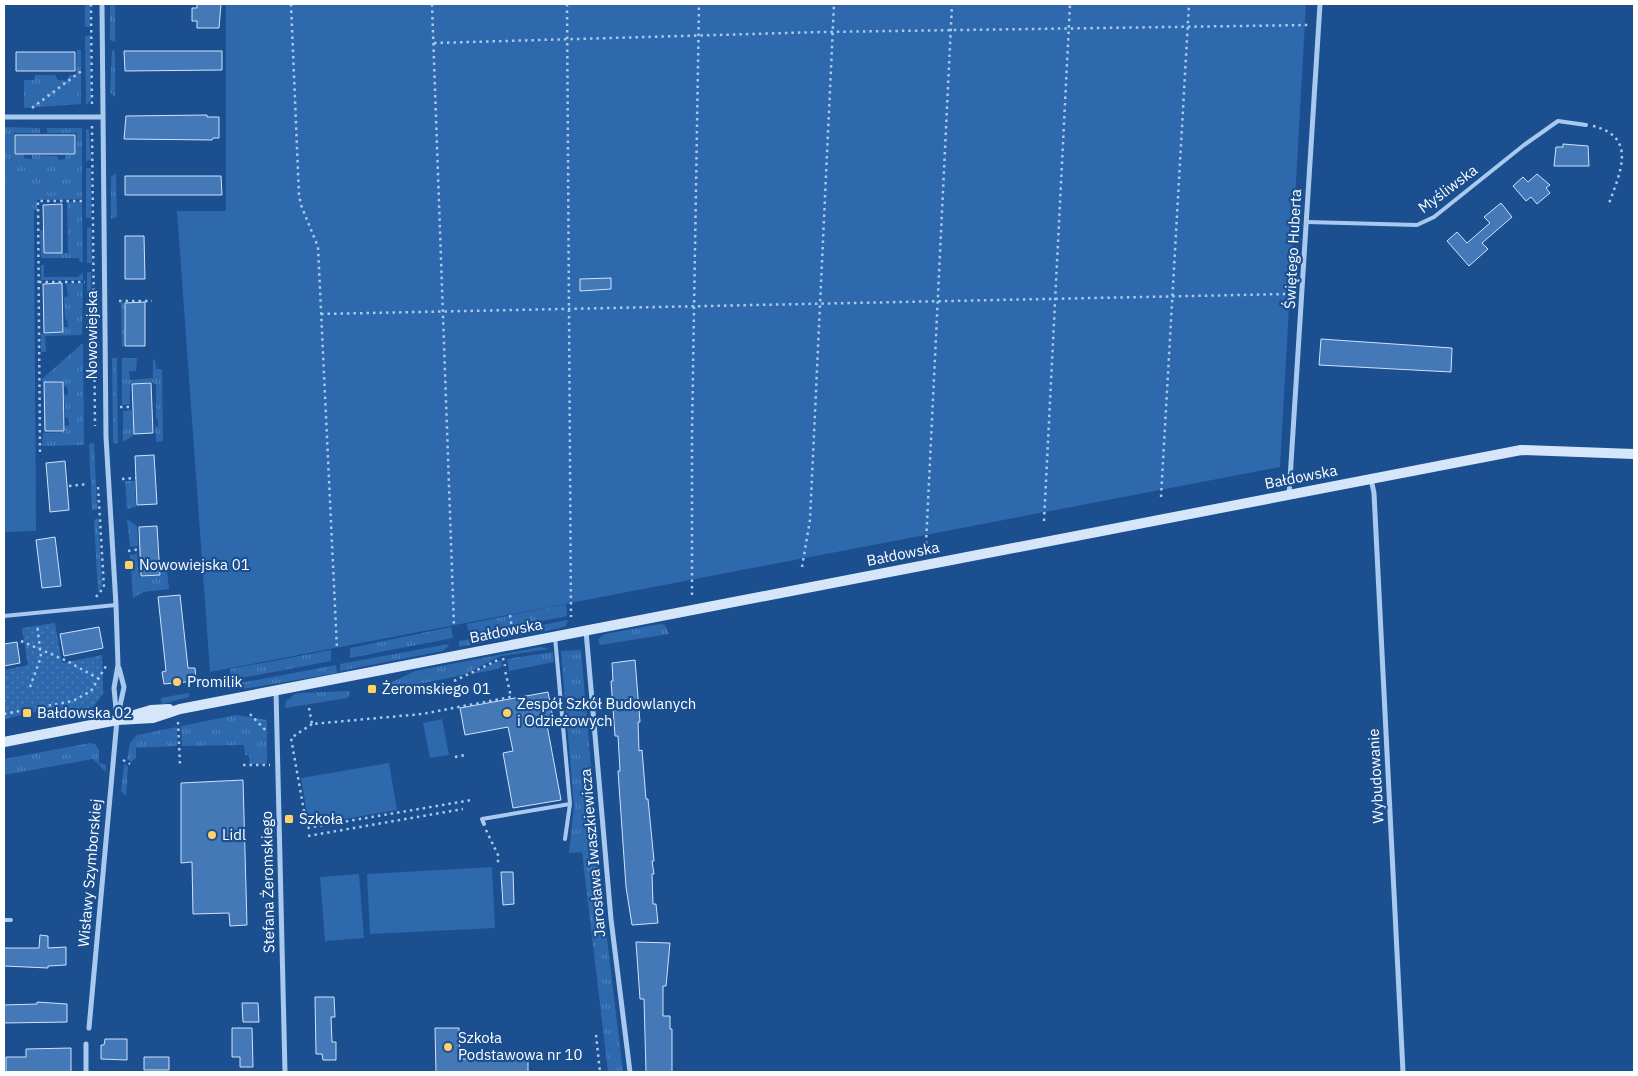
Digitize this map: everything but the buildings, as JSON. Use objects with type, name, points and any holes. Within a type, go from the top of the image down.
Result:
[{"type":"street","name":"Nowowiejska","points":[[102,4],[106,436],[116,605],[118,665],[114,688],[117,720]]},
{"type":"street","name":"Świętego Huberta","points":[[1289,495],[1320,4]]},
{"type":"street","points":[[4,117],[103,117]]},
{"type":"street","name":"Bałdowska","points":[[4,742],[117,720],[151,710],[180,709],[1521,450],[1634,454]]},
{"type":"street","name":"Wybudowanie","points":[[1371,479],[1374,493],[1403,1072]]},
{"type":"street","name":"Jarosława Iwaszkiewicza","points":[[586,631],[610,919],[630,1072]]},
{"type":"street","name":"Nowowiejska","points":[[117,720],[124,687],[118,665]]},
{"type":"street","name":"Stefana Żeromskiego","points":[[276,690],[285,1072]]},
{"type":"street","name":"Wisławy Szymborskiej","points":[[89,1028],[117,720]]},
{"type":"street","points":[[86,1044],[86,1072]]},
{"type":"lane","name":"Myśliwska","points":[[1307,222],[1416,225],[1434,217],[1524,145],[1558,122],[1586,125]]},
{"type":"lane","points":[[4,616],[116,605]]},
{"type":"lane","points":[[555,637],[570,804],[565,839]]},
{"type":"lane","points":[[484,824],[482,819],[570,804]]},
{"type":"lane","points":[[4,920],[11,920]]},
{"type":"path","points":[[291,4],[299,195],[301,205],[318,247],[338,649]]},
{"type":"path","points":[[432,4],[454,627]]},
{"type":"path","points":[[567,4],[571,617]]},
{"type":"path","points":[[692,595],[699,4]]},
{"type":"path","points":[[802,567],[810,520],[834,4]]},
{"type":"path","points":[[926,544],[952,4]]},
{"type":"path","points":[[1044,521],[1070,4]]},
{"type":"path","points":[[1161,497],[1189,4]]},
{"type":"path","points":[[434,43],[832,32],[1319,25]]},
{"type":"path","points":[[28,110],[84,69]]},
{"type":"path","points":[[1586,125],[1612,132],[1625,148],[1626,157],[1608,206]]},
{"type":"path","points":[[40,452],[38,201],[85,201]]},
{"type":"path","points":[[40,282],[85,282]]},
{"type":"path","points":[[321,314],[442,313],[694,305],[1287,294]]},
{"type":"path","points":[[119,301],[152,300]]},
{"type":"path","points":[[120,407],[132,407]]},
{"type":"path","points":[[122,479],[136,478]]},
{"type":"path","points":[[68,486],[88,484]]},
{"type":"path","points":[[128,551],[140,549]]},
{"type":"path","points":[[510,616],[512,629]]},
{"type":"path","points":[[30,686],[38,669],[41,651],[37,624]]},
{"type":"path","points":[[21,641],[67,661],[99,680]]},
{"type":"path","points":[[454,681],[504,658],[505,666]]},
{"type":"path","points":[[4,714],[73,701],[91,691],[106,666]]},
{"type":"path","points":[[472,800],[307,828],[291,738],[312,724],[353,719],[379,719],[447,710],[510,697],[505,670]]},
{"type":"path","points":[[309,708],[312,724]]},
{"type":"path","points":[[447,710],[448,714]]},
{"type":"path","points":[[250,714],[269,734]]},
{"type":"path","points":[[178,722],[180,765]]},
{"type":"path","points":[[455,757],[465,755]]},
{"type":"path","points":[[123,760],[130,764]]},
{"type":"path","points":[[243,765],[260,765]]},
{"type":"path","points":[[308,836],[463,809]]},
{"type":"path","points":[[488,838],[498,855],[498,863]]},
{"type":"path","points":[[596,1035],[600,1072]]},
{"type":"green space","points":[[85,4],[90,4],[90,27],[85,27]]},
{"type":"green space","points":[[110,4],[115,4],[115,42],[110,40]]},
{"type":"green space","points":[[226,4],[1306,4],[1280,467],[210,672],[177,211],[226,211]]},
{"type":"green space","points":[[90,35],[91,100],[86,105],[85,36]]},
{"type":"green space","points":[[77,50],[81,50],[81,104],[24,108],[24,80],[34,80],[35,75],[55,75],[58,80],[67,81],[69,75],[76,75]]},
{"type":"green space","points":[[112,50],[115,51],[115,97],[110,92]]},
{"type":"green space","points":[[4,127],[40,128],[40,133],[14,133],[14,155],[24,154],[24,158],[32,159],[32,155],[57,156],[59,160],[65,159],[66,155],[76,155],[77,133],[47,133],[47,128],[82,128],[82,199],[37,200],[37,210],[34,210],[25,190],[14,180],[4,180]]},
{"type":"green space","points":[[86,129],[89,130],[91,160],[86,161]]},
{"type":"green space","points":[[86,168],[91,168],[91,218],[86,218]]},
{"type":"green space","points":[[116,173],[117,217],[111,219],[111,177]]},
{"type":"green space","points":[[14,179],[25,190],[34,210],[36,531],[4,532],[4,180]]},
{"type":"green space","points":[[67,202],[82,202],[83,262],[80,262],[79,258],[41,258],[40,231],[43,230],[43,254],[68,253]]},
{"type":"green space","points":[[91,227],[92,263],[87,263],[87,228]]},
{"type":"green space","points":[[41,265],[44,265],[44,277],[78,277],[83,272],[83,280],[41,280]]},
{"type":"green space","points":[[87,272],[91,272],[92,334],[87,335]]},
{"type":"green space","points":[[83,283],[82,335],[45,336],[46,352],[41,352],[41,334],[63,333],[64,327],[68,327],[67,320],[65,319],[64,297],[68,296],[66,284]]},
{"type":"green space","points":[[124,302],[124,347],[122,347],[121,303]]},
{"type":"green space","points":[[83,343],[84,445],[42,446],[43,433],[65,432],[65,426],[69,425],[68,418],[65,417],[64,394],[68,395],[67,387],[64,386],[63,381],[42,382],[42,379]]},
{"type":"green space","points":[[112,358],[117,358],[118,444],[113,443]]},
{"type":"green space","points":[[122,358],[137,358],[136,371],[129,371],[130,380],[153,378],[153,359],[155,360],[156,369],[162,369],[163,441],[156,442],[155,427],[158,426],[158,419],[156,419],[156,385],[152,382],[130,384],[130,404],[122,405]]},
{"type":"green space","points":[[132,410],[134,435],[123,442],[123,411]]},
{"type":"green space","points":[[94,443],[97,509],[92,510],[89,444]]},
{"type":"green space","points":[[125,481],[135,481],[136,507],[127,509]]},
{"type":"green space","points":[[98,518],[102,585],[98,592],[94,520]]},
{"type":"green space","points":[[127,519],[137,526],[138,546],[130,547]]},
{"type":"green space","points":[[137,554],[139,577],[161,575],[161,570],[167,570],[169,589],[143,592],[133,598],[130,555]]},
{"type":"green space","points":[[566,604],[567,616],[469,635],[467,624]]},
{"type":"green space","points":[[568,620],[566,626],[560,628],[459,647],[459,641]]},
{"type":"green space","points":[[55,623],[62,663],[102,655],[103,694],[93,707],[35,712],[4,719],[4,670],[28,665],[22,628]]},
{"type":"green space","points":[[660,624],[665,625],[669,634],[600,645],[598,639],[605,634]]},
{"type":"green space","points":[[451,627],[453,638],[350,658],[350,648]]},
{"type":"green space","points":[[449,644],[442,651],[340,671],[340,664]]},
{"type":"green space","points":[[540,647],[549,649],[501,656],[463,675],[395,689],[390,683],[415,671]]},
{"type":"green space","points":[[331,650],[331,661],[231,680],[230,669]]},
{"type":"green space","points":[[581,650],[603,906],[623,1072],[608,1072],[582,852],[569,853],[574,807],[561,651]]},
{"type":"green space","points":[[553,652],[554,662],[509,671],[507,659]]},
{"type":"green space","points":[[501,660],[502,666],[497,669],[468,675]]},
{"type":"green space","points":[[336,665],[337,673],[243,689],[240,683]]},
{"type":"green space","points":[[350,691],[348,698],[285,708],[286,701],[297,693]]},
{"type":"green space","points":[[189,693],[189,697],[162,704],[161,698]]},
{"type":"green space","points":[[236,715],[267,720],[267,764],[250,764],[249,755],[245,755],[244,745],[182,746],[181,726]]},
{"type":"green space","points":[[442,719],[449,755],[430,758],[423,723]]},
{"type":"green space","points":[[177,727],[177,746],[136,748],[136,758],[131,762],[127,759],[130,743],[137,735]]},
{"type":"green space","points":[[90,743],[95,744],[99,750],[99,763],[106,765],[106,772],[93,759],[4,775],[4,759]]},
{"type":"green space","points":[[389,763],[397,810],[309,825],[301,778]]},
{"type":"green space","points":[[124,764],[128,766],[126,796],[121,791]]},
{"type":"green space","points":[[492,867],[495,928],[370,934],[367,874]]},
{"type":"green space","points":[[359,874],[364,938],[325,941],[320,877]]},
{"type":"place","name":"Nowowiejska 01","points":[[129,565]]},
{"type":"place","name":"Promilik","points":[[177,682]]},
{"type":"place","name":"Żeromskiego 01","points":[[372,689]]},
{"type":"place","name":"Bałdowska 02","points":[[27,713]]},
{"type":"place","name":"Zespół Szkół Budowlanych i Odzieżowych","points":[[507,713]]},
{"type":"place","name":"Szkoła","points":[[289,819]]},
{"type":"place","name":"Lidl","points":[[212,835]]},
{"type":"place","name":"Szkoła Podstawowa nr 10","points":[[448,1047]]}]
